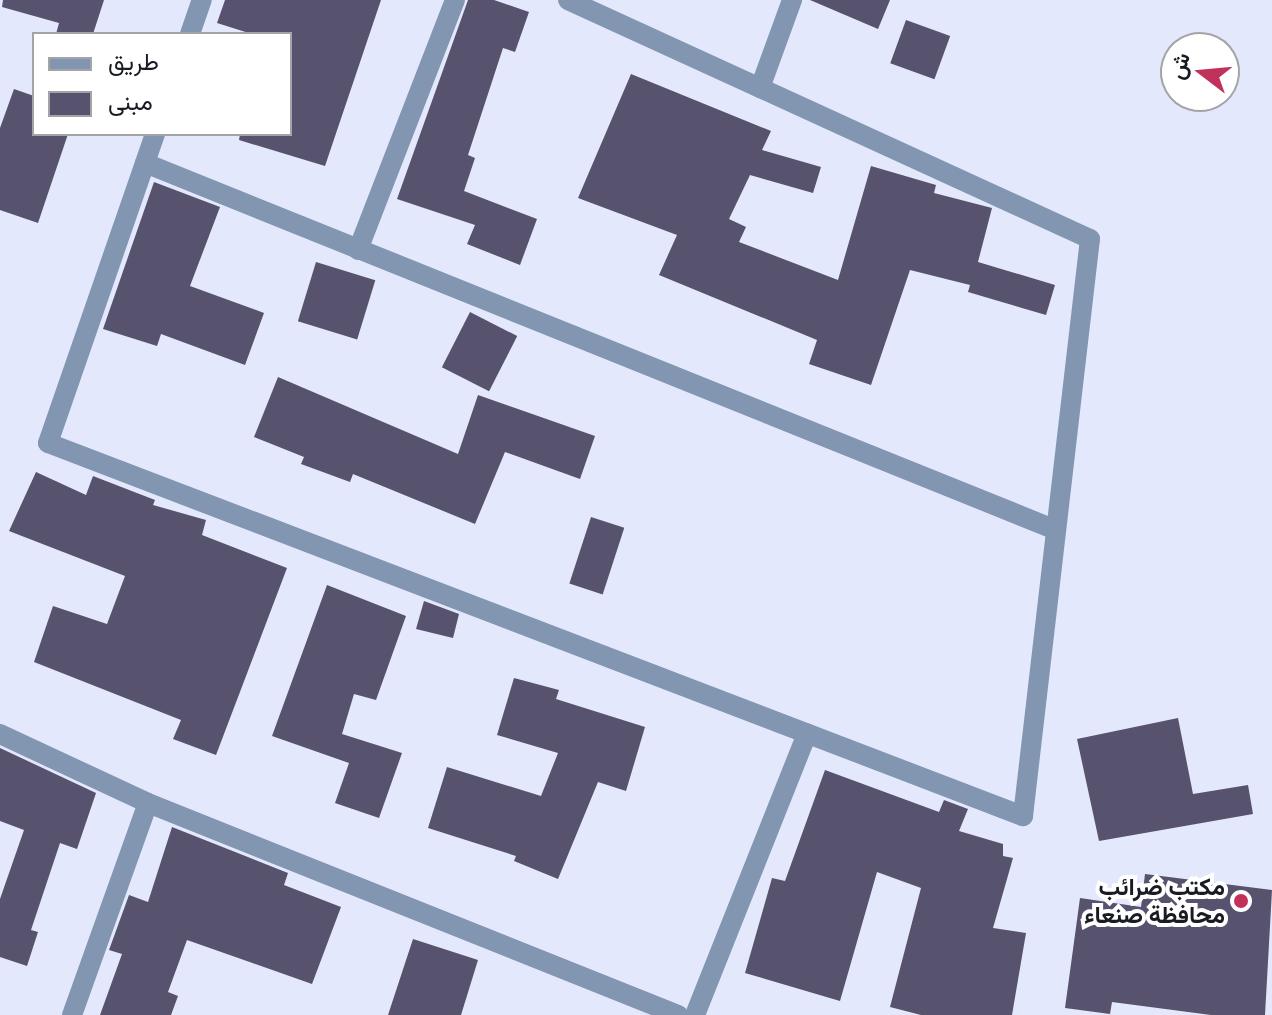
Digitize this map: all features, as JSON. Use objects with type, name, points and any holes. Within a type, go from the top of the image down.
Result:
[{"type":"street","points":[[191,32],[202,0]]},
{"type":"street","points":[[358,250],[455,0]]},
{"type":"street","points":[[154,136],[48,443],[1023,816],[1090,239],[568,0]]},
{"type":"street","points":[[760,88],[792,0]]},
{"type":"street","points":[[145,163],[1056,530]]},
{"type":"street","points":[[695,1015],[807,733]]},
{"type":"street","points":[[0,734],[148,803],[678,1015]]},
{"type":"street","points":[[72,1015],[148,803]]},
{"type":"building","points":[[3,0],[104,0],[94,32],[57,32],[59,23],[2,7]]},
{"type":"building","points":[[225,0],[381,0],[325,166],[239,140],[240,136],[292,136],[292,32],[246,32],[217,23]]},
{"type":"building","points":[[468,0],[494,0],[529,12],[515,52],[503,48],[468,155],[475,158],[464,191],[537,219],[520,265],[467,244],[475,225],[397,199]]},
{"type":"building","points":[[810,0],[890,0],[878,29]]},
{"type":"building","points":[[906,20],[950,36],[934,79],[890,63]]},
{"type":"building","points":[[631,74],[771,131],[762,150],[821,167],[813,193],[750,175],[729,219],[746,227],[739,242],[838,280],[871,166],[936,185],[934,193],[992,208],[978,262],[1055,285],[1046,315],[968,292],[970,285],[910,270],[871,385],[809,364],[817,340],[659,275],[677,235],[578,198]]},
{"type":"building","points":[[14,89],[32,95],[32,136],[67,136],[38,223],[0,210],[0,128]]},
{"type":"building","points":[[154,182],[220,207],[190,286],[264,313],[245,365],[161,334],[157,346],[103,329]]},
{"type":"building","points":[[316,262],[375,280],[357,339],[298,321]]},
{"type":"building","points":[[470,312],[517,336],[489,391],[442,367]]},
{"type":"building","points":[[278,377],[458,454],[478,395],[595,436],[580,479],[505,452],[475,524],[353,474],[350,482],[301,464],[304,457],[254,437]]},
{"type":"building","points":[[36,472],[86,495],[93,476],[155,500],[153,505],[206,520],[202,535],[287,568],[216,755],[173,739],[181,720],[34,662],[53,606],[107,624],[125,576],[9,531]]},
{"type":"building","points":[[591,517],[624,528],[603,594],[569,584]]},
{"type":"building","points":[[327,585],[406,616],[376,700],[354,694],[342,734],[402,753],[379,818],[335,803],[349,763],[272,736]]},
{"type":"building","points":[[424,601],[459,614],[453,638],[416,629]]},
{"type":"building","points":[[514,678],[559,690],[556,699],[645,727],[626,791],[598,782],[558,879],[514,861],[516,856],[428,828],[447,767],[541,796],[558,753],[497,735]]},
{"type":"building","points":[[1178,718],[1193,794],[1248,785],[1253,814],[1099,841],[1077,739]]},
{"type":"building","points":[[0,748],[96,793],[77,849],[60,843],[31,930],[38,932],[27,966],[0,957],[0,899],[24,830],[0,821]]},
{"type":"building","points":[[825,770],[939,812],[944,800],[968,809],[959,831],[1003,844],[1003,856],[1013,858],[993,928],[1026,933],[1012,1015],[921,1015],[890,1007],[921,888],[877,872],[840,1001],[745,973],[772,878],[785,881]]},
{"type":"building","points":[[172,827],[288,873],[284,885],[341,907],[312,984],[187,940],[168,992],[178,996],[171,1015],[100,1015],[122,954],[109,950],[129,895],[148,902]]},
{"type":"building","points":[[1145,874],[1272,890],[1265,1015],[1211,1015],[1112,1002],[1110,1014],[1065,1008],[1080,898],[1141,907]]},
{"type":"building","points":[[413,939],[478,960],[461,1015],[388,1015]]},
{"type":"place","name":"مكتب ضرائب محافظة صنعاء","points":[[1241,901]]}]
